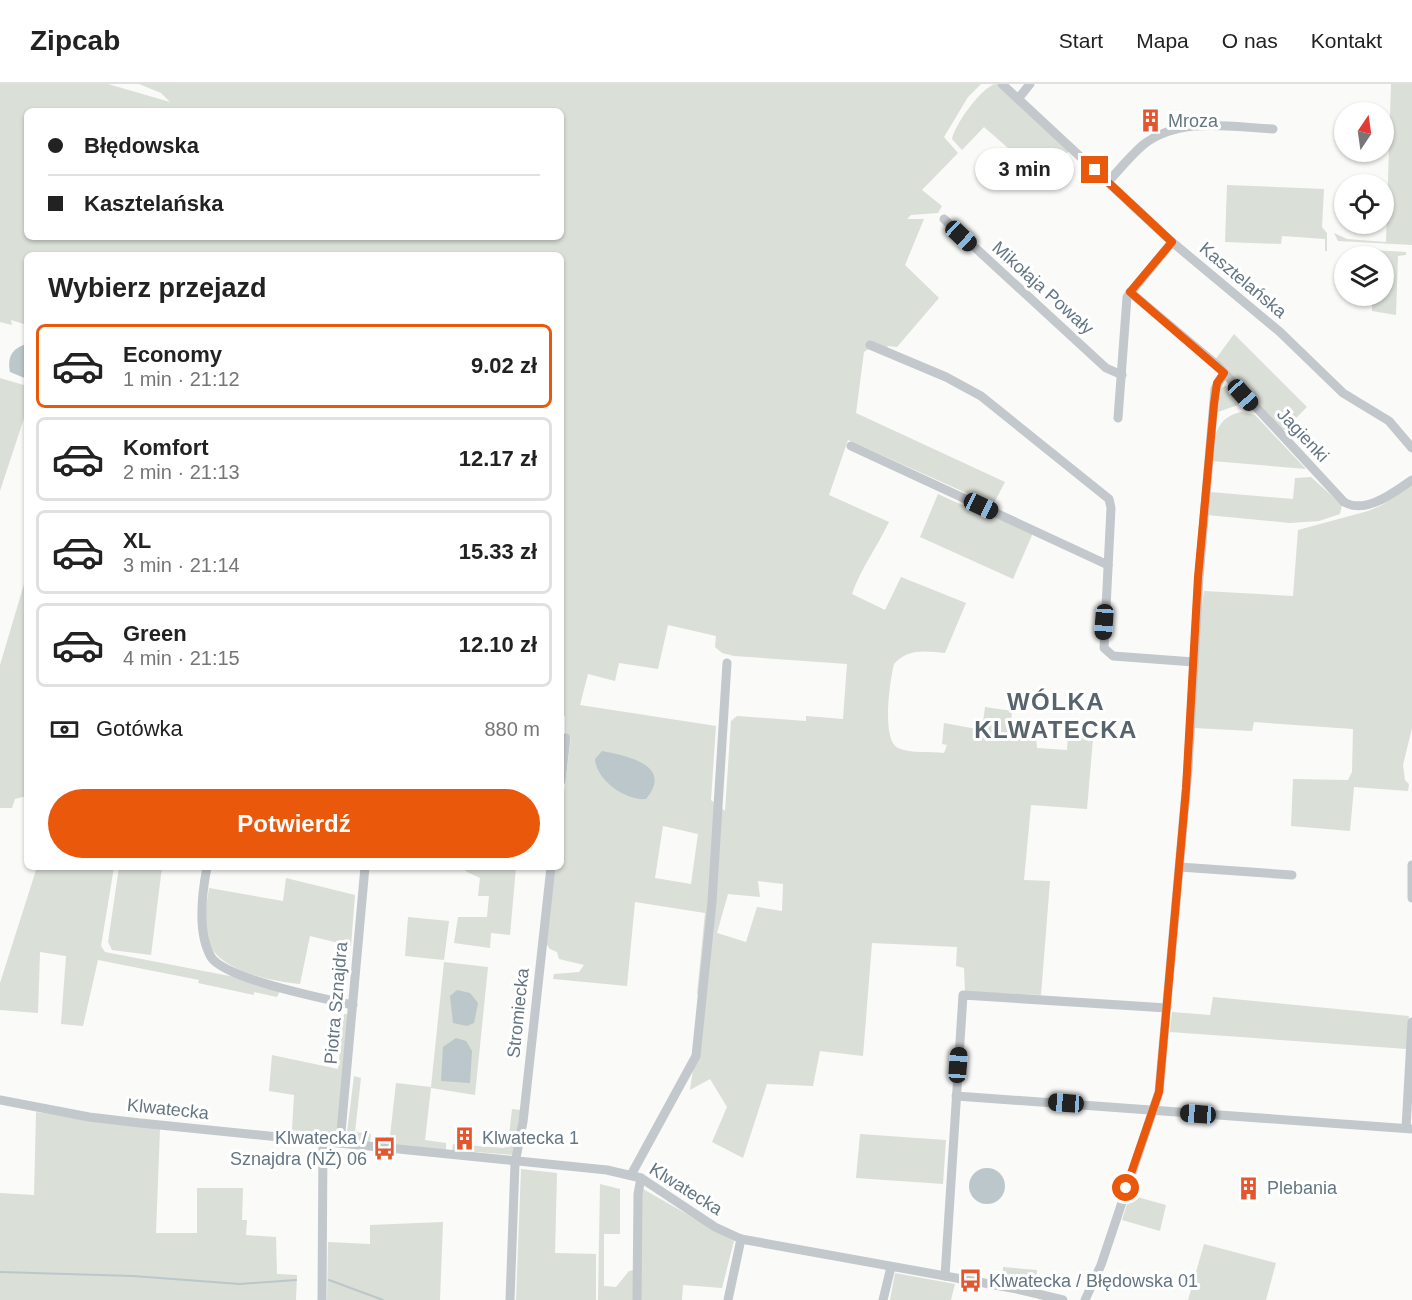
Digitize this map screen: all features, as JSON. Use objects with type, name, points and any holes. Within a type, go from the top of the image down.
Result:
[{"type":"street","name":"Kasztelańska","points":[[1002,84],[1172,242],[1280,332],[1343,393],[1385,417],[1412,448]]},
{"type":"street","points":[[1018,99],[1030,84]]},
{"type":"street","points":[[1107,182],[1143,145],[1176,128],[1198,125],[1273,129]]},
{"type":"street","name":"Mikołaja Powały","points":[[944,219],[1106,368],[1122,375]]},
{"type":"street","points":[[1118,418],[1125,310],[1130,292],[1172,242]]},
{"type":"street","name":"Jagienki","points":[[1130,292],[1224,373],[1316,474],[1348,504],[1357,506],[1369,504],[1412,480]]},
{"type":"street","points":[[870,345],[946,377],[981,396],[1105,495],[1111,504],[1103,642],[1107,653],[1120,657],[1194,662]]},
{"type":"street","points":[[1085,1300],[1101,1265],[1159,1092],[1180,867],[1198,577],[1215,389],[1224,373]]},
{"type":"street","points":[[1403,436],[1412,430]]},
{"type":"street","points":[[851,446],[1107,565]]},
{"type":"street","points":[[631,1174],[696,1056],[712,902],[728,663]]},
{"type":"street","points":[[564,755],[566,738]]},
{"type":"street","points":[[1412,865],[1412,897]]},
{"type":"street","points":[[1180,867],[1292,875]]},
{"type":"street","points":[[207,870],[203,933],[212,959],[236,974],[353,1005]]},
{"type":"street","name":"Piotra Sznajdra","points":[[340,1143],[365,870]]},
{"type":"street","name":"Stromiecka","points":[[510,1300],[515,1163],[523,1122],[551,870]]},
{"type":"street","points":[[945,1276],[963,995],[1167,1008]]},
{"type":"street","points":[[956,1096],[1409,1129],[1412,1022]]},
{"type":"street","name":"Klwatecka","points":[[0,1100],[89,1117],[631,1174],[641,1178],[715,1227],[741,1239],[1063,1300]]},
{"type":"street","points":[[322,1300],[323,1141]]},
{"type":"street","points":[[637,1300],[638,1194],[641,1178]]},
{"type":"street","points":[[728,1300],[741,1239]]},
{"type":"street","points":[[883,1300],[891,1267]]},
{"type":"shaded area","points":[[0,84],[108,84],[170,102],[161,93],[139,84],[981,84],[968,97],[944,137],[958,153],[922,190],[942,206],[938,213],[911,215],[907,219],[924,219],[905,265],[939,298],[897,347],[888,346],[882,354],[870,348],[864,352],[856,413],[1005,482],[993,505],[848,440],[829,495],[889,522],[852,594],[885,610],[901,577],[966,603],[945,653],[924,651],[911,653],[894,664],[888,722],[893,743],[898,748],[914,752],[944,753],[947,745],[942,744],[944,723],[982,730],[985,707],[1012,711],[1010,733],[1036,736],[1037,748],[1067,750],[1068,734],[1093,739],[1087,809],[1031,805],[1024,880],[1050,881],[1041,995],[965,992],[964,968],[956,966],[957,947],[872,943],[863,1056],[820,1051],[813,1086],[767,1084],[743,1158],[712,1142],[727,1107],[710,1079],[690,1090],[704,995],[697,994],[705,913],[635,902],[627,986],[553,979],[554,974],[579,972],[584,965],[559,959],[557,952],[550,949],[545,942],[555,870],[564,870],[564,793],[571,737],[565,735],[564,716],[564,252],[24,252],[24,324],[11,320],[12,325],[0,322]],"holes":[[[668,625],[716,636],[715,647],[722,653],[734,656],[847,664],[843,719],[806,716],[806,721],[737,716],[731,721],[725,811],[711,800],[716,726],[580,705],[588,674],[615,681],[619,663],[658,669]],[[663,826],[698,834],[691,884],[655,878]],[[758,881],[783,884],[782,911],[757,907],[746,942],[717,933],[728,894],[760,897]]]},
{"type":"shaded area","points":[[995,84],[1000,85],[1069,151],[1046,176],[1027,159],[1024,162],[984,127],[962,150],[952,139],[969,107],[983,92]]},
{"type":"shaded area","points":[[1391,84],[1412,84],[1412,245],[1338,241],[1334,234],[1347,239],[1386,242],[1386,234],[1394,234],[1394,174],[1388,174],[1389,162],[1394,162],[1394,102],[1390,102]]},
{"type":"shaded area","points":[[1227,185],[1324,189],[1322,227],[1327,233],[1327,251],[1325,251],[1325,239],[1282,236],[1281,244],[1225,242]]},
{"type":"shaded area","points":[[1394,251],[1406,252],[1406,255],[1398,256],[1396,315],[1372,311],[1372,306],[1394,306]]},
{"type":"shaded area","points":[[1234,334],[1307,407],[1282,432],[1215,360]]},
{"type":"shaded area","points":[[24,345],[24,378],[10,372],[9,367],[12,354]]},
{"type":"shaded area","points":[[0,378],[24,385],[24,418],[0,491]]},
{"type":"shaded area","points":[[1225,386],[1232,388],[1240,401],[1238,405],[1215,413],[1217,390]]},
{"type":"shaded area","points":[[1241,412],[1255,415],[1306,469],[1212,461],[1215,437],[1221,424],[1232,415]]},
{"type":"shaded area","points":[[1311,477],[1342,505],[1340,514],[1319,521],[1290,523],[1207,515],[1210,492],[1293,499],[1295,478]]},
{"type":"shaded area","points":[[1412,484],[1412,728],[1403,765],[1405,780],[1409,784],[1408,791],[1354,787],[1350,831],[1291,826],[1293,779],[1348,780],[1352,772],[1353,729],[1254,722],[1252,731],[1194,728],[1198,631],[1204,591],[1293,596],[1298,530],[1368,511],[1382,505]]},
{"type":"shaded area","points":[[938,494],[1033,533],[1013,579],[920,537]]},
{"type":"shaded area","points":[[24,584],[24,797],[15,799],[12,808],[0,808],[0,665]]},
{"type":"shaded area","points":[[602,751],[634,759],[651,770],[654,778],[653,787],[646,799],[638,799],[621,793],[606,781],[595,759]]},
{"type":"shaded area","points":[[36,870],[114,870],[101,946],[105,952],[240,978],[280,991],[277,997],[254,992],[254,995],[198,983],[199,980],[98,960],[83,1026],[61,1024],[66,956],[40,952],[38,1013],[0,1010],[0,983]]},
{"type":"shaded area","points":[[119,870],[162,870],[151,955],[112,950],[108,942]]},
{"type":"shaded area","points":[[465,870],[516,870],[510,935],[491,933],[490,948],[454,943],[458,917],[487,917],[489,896],[478,896],[480,878]]},
{"type":"shaded area","points":[[286,878],[355,895],[351,946],[310,936],[300,984],[244,972],[230,965],[211,947],[205,929],[209,888],[283,901]]},
{"type":"shaded area","points":[[408,917],[449,921],[444,960],[405,956]]},
{"type":"shaded area","points":[[444,962],[488,967],[475,1095],[431,1088],[425,1140],[446,1143],[446,1151],[388,1145],[388,1141],[376,1140],[377,1135],[390,1136],[396,1083],[431,1087]]},
{"type":"shaded area","points":[[457,990],[470,993],[478,1003],[474,1023],[467,1026],[453,1023],[450,996]]},
{"type":"shaded area","points":[[1213,997],[1409,1016],[1407,1049],[1170,1032],[1172,1012],[1210,1015]]},
{"type":"shaded area","points":[[344,1014],[349,1014],[338,1135],[292,1130],[294,1095],[269,1091],[272,1055],[338,1069]]},
{"type":"shaded area","points":[[456,1038],[466,1041],[472,1051],[470,1083],[441,1081],[443,1047]]},
{"type":"shaded area","points":[[354,1076],[361,1078],[355,1132],[371,1134],[370,1142],[351,1138],[347,1132]]},
{"type":"shaded area","points":[[512,1109],[521,1110],[514,1155],[452,1150],[453,1144],[504,1148],[508,1144]]},
{"type":"shaded area","points":[[36,1112],[160,1129],[156,1233],[197,1233],[197,1188],[243,1188],[242,1220],[247,1220],[246,1235],[276,1237],[277,1274],[297,1275],[296,1300],[0,1300],[0,1193],[34,1195]]},
{"type":"shaded area","points":[[860,1134],[946,1140],[943,1184],[856,1178]]},
{"type":"shaded area","points":[[987,1168],[1000,1173],[1005,1186],[1000,1199],[987,1204],[974,1199],[969,1186],[974,1173]]},
{"type":"shaded area","points":[[521,1169],[557,1173],[555,1253],[596,1254],[596,1300],[516,1300]]},
{"type":"shaded area","points":[[600,1184],[620,1189],[620,1234],[604,1234],[604,1286],[616,1287],[629,1271],[634,1270],[634,1300],[598,1300]]},
{"type":"shaded area","points":[[643,1189],[734,1241],[722,1288],[683,1285],[682,1300],[640,1300],[641,1196]]},
{"type":"shaded area","points":[[1130,1195],[1166,1205],[1160,1231],[1122,1220]]},
{"type":"shaded area","points":[[443,1222],[440,1300],[327,1300],[328,1242],[370,1244],[370,1225]]},
{"type":"shaded area","points":[[1204,1244],[1276,1263],[1266,1300],[1188,1300]]},
{"type":"shaded area","points":[[1003,1267],[1037,1270],[1036,1281],[1029,1284],[1008,1280],[1003,1273]]},
{"type":"shaded area","points":[[895,1273],[955,1284],[951,1300],[890,1300]]},
{"type":"waterway","points":[[0,1272],[133,1276],[240,1284],[296,1280]]},
{"type":"waterway","points":[[329,1280],[383,1300]]},
{"type":"place","name":"Mroza","points":[[1150,121]]},
{"type":"place","name":"Klwatecka 1","points":[[464,1138]]},
{"type":"place","name":"Klwatecka / Sznajdra (NŻ) 06","points":[[385,1148]]},
{"type":"place","name":"Plebania","points":[[1249,1188]]},
{"type":"place","name":"Klwatecka / Błędowska 01","points":[[971,1281]]},
{"type":"district","name":"WÓLKA KLWATECKA","points":[[1056,715]]},
{"type":"route","points":[[1095,170],[1172,242],[1130,292],[1211,359],[1224,373],[1215,389],[1198,577],[1186,789],[1159,1092],[1126,1188]]}]
